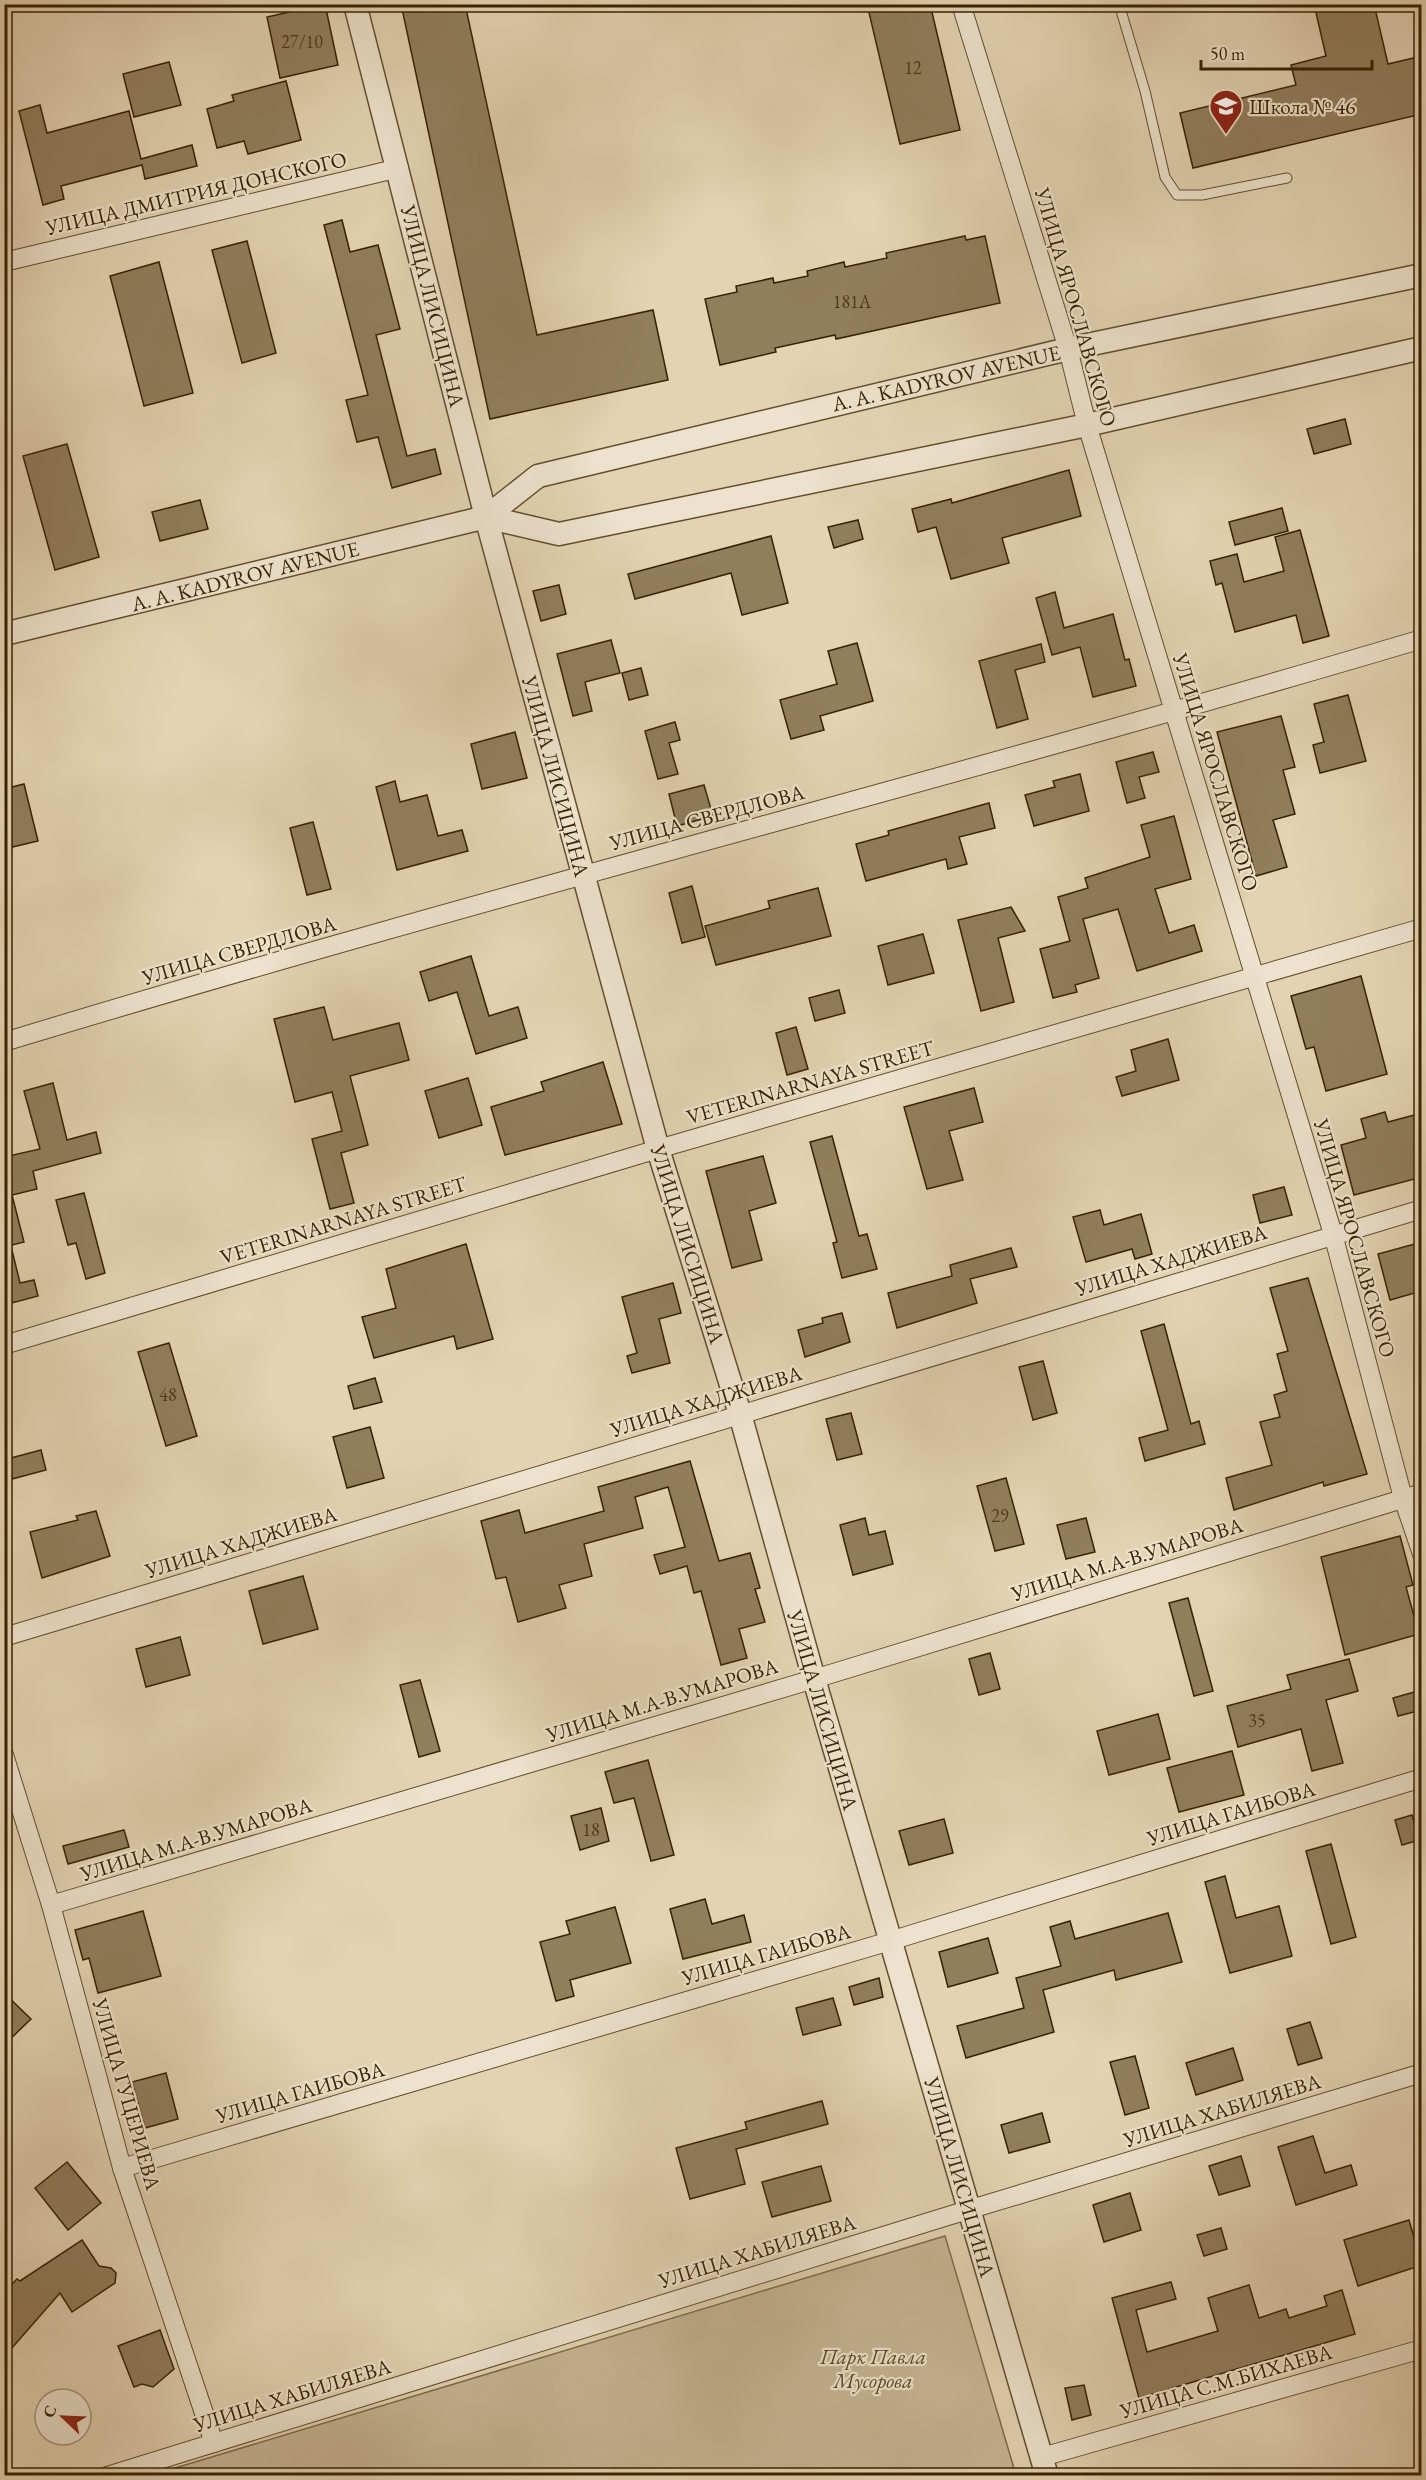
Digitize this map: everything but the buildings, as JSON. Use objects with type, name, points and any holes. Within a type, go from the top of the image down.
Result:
[{"type":"street","name":"УЛИЦА ЛИСИЦИНА","points":[[355,4],[399,168],[486,517],[658,1149],[740,1414],[814,1679],[1044,2466]]},
{"type":"street","name":"УЛИЦА ЯРОСЛАВСКОГО","points":[[961,4],[1068,350],[1087,425],[1333,1234],[1403,1498],[1422,1554]]},
{"type":"street","name":"УЛИЦА ДМИТРИЯ ДОНСКОГО","points":[[4,262],[399,168]]},
{"type":"street","name":"A. A. KADYROV AVENUE","points":[[4,634],[486,517],[538,476],[1068,350],[1422,275]]},
{"type":"street","name":"A. A. KADYROV AVENUE","points":[[486,517],[559,534],[1087,425],[1422,348]]},
{"type":"street","name":"УЛИЦА СВЕРДЛОВА","points":[[4,1042],[582,874],[1174,713],[1422,639]]},
{"type":"street","name":"VETERINARNAYA STREET","points":[[4,1345],[658,1149],[1422,928]]},
{"type":"street","name":"УЛИЦА ХАДЖИЕВА","points":[[4,1637],[1422,1209]]},
{"type":"street","name":"УЛИЦА М.А-В.УМАРОВА","points":[[51,1905],[814,1679],[1422,1493]]},
{"type":"street","name":"УЛИЦА ГУЦЕРИЕВА","points":[[4,1755],[51,1905],[122,2168],[214,2443]]},
{"type":"street","name":"УЛИЦА ГАИБОВА","points":[[122,2168],[890,1941],[1422,1778]]},
{"type":"street","name":"УЛИЦА ХАБИЛЯЕВА","points":[[107,2475],[970,2209],[1422,2073]]},
{"type":"street","name":"УЛИЦА С.М.БИХАЕВА","points":[[1044,2466],[1422,2349]]},
{"type":"lane","points":[[1119,4],[1145,91],[1165,177],[1177,195],[1202,195],[1287,178]]},
{"type":"green space","name":"Парк Павла Мусорова","points":[[945,2236],[1016,2475],[152,2475]]},
{"type":"place","name":"Школа № 46","points":[[1226,135]]}]
